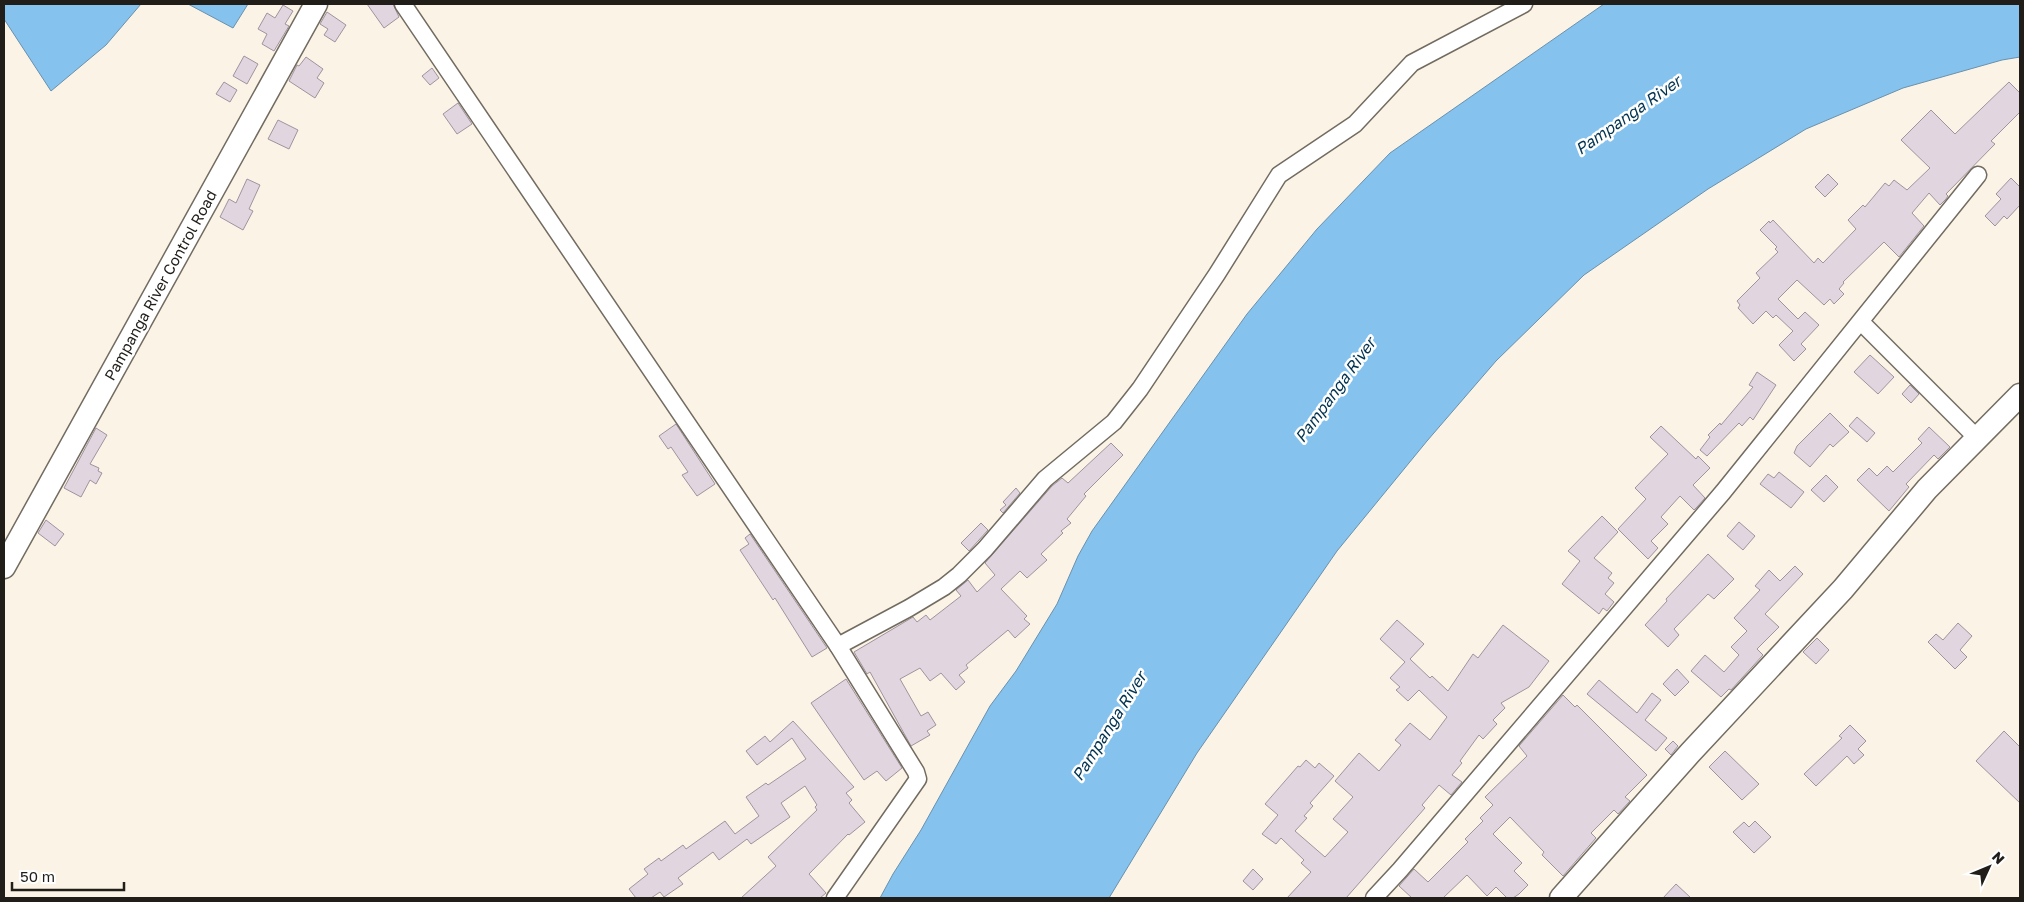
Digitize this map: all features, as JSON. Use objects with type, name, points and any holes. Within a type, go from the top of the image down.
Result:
[{"type":"street","name":"Pampanga River Control Road","points":[[4,567],[316,4]]},
{"type":"street","points":[[403,4],[838,646],[916,772],[918,779],[835,898]]},
{"type":"street","points":[[838,646],[910,608],[944,587],[959,575],[986,549],[1045,479],[1114,422],[1140,389],[1217,274],[1279,176],[1354,124],[1412,63],[1524,4]]},
{"type":"street","points":[[1374,898],[1723,492],[1978,175]]},
{"type":"street","points":[[1861,322],[1977,438]]},
{"type":"street","points":[[1561,898],[1690,753],[1843,589],[1927,489],[2020,395]]},
{"type":"water","points":[[4,4],[141,4],[106,45],[51,91],[4,19]]},
{"type":"water","points":[[188,4],[248,4],[233,28]]},
{"type":"water","name":"Pampanga River","points":[[1604,4],[2020,4],[2020,57],[2002,60],[1903,88],[1806,129],[1708,189],[1584,275],[1496,361],[1427,441],[1337,551],[1197,753],[1109,898],[880,898],[921,830],[990,706],[1016,671],[1057,604],[1078,556],[1092,531],[1247,314],[1317,229],[1390,153]]},
{"type":"building","points":[[367,4],[393,4],[399,17],[384,28]]},
{"type":"building","points":[[283,5],[293,11],[285,24],[289,26],[274,51],[262,44],[267,34],[258,29],[267,13],[275,18]]},
{"type":"building","points":[[327,12],[346,25],[335,42],[324,35],[328,29],[320,24]]},
{"type":"building","points":[[244,56],[258,64],[247,84],[233,76]]},
{"type":"building","points":[[306,57],[323,69],[317,78],[324,83],[315,98],[289,81],[297,65],[299,66]]},
{"type":"building","points":[[432,68],[439,78],[430,85],[422,76]]},
{"type":"building","points":[[224,82],[237,90],[230,102],[216,94]]},
{"type":"building","points":[[2009,82],[2020,93],[2020,112],[1991,141],[1995,144],[1946,194],[1948,196],[1940,205],[1929,193],[1912,213],[1924,226],[1899,257],[1884,242],[1843,282],[1839,289],[1844,294],[1834,304],[1830,299],[1824,305],[1797,280],[1778,299],[1798,319],[1805,312],[1819,325],[1801,344],[1806,349],[1794,361],[1779,345],[1793,331],[1776,315],[1773,318],[1766,311],[1753,324],[1738,308],[1740,305],[1737,301],[1760,278],[1756,273],[1778,252],[1775,249],[1777,247],[1760,230],[1769,221],[1770,223],[1773,220],[1814,263],[1818,258],[1823,263],[1856,229],[1848,220],[1863,205],[1865,207],[1885,183],[1889,186],[1894,180],[1907,190],[1930,168],[1901,140],[1931,110],[1955,134]]},
{"type":"building","points":[[458,103],[472,124],[457,134],[443,114]]},
{"type":"building","points":[[278,120],[298,130],[289,149],[268,139]]},
{"type":"building","points":[[1828,174],[1838,184],[1825,197],[1815,187]]},
{"type":"building","points":[[2011,178],[2020,187],[2020,205],[2007,219],[2004,216],[1995,226],[1985,216],[2001,199],[1996,194]]},
{"type":"building","points":[[247,179],[260,185],[249,209],[253,211],[243,230],[220,217],[229,199],[236,203]]},
{"type":"building","points":[[1870,355],[1894,377],[1878,394],[1854,372]]},
{"type":"building","points":[[1757,372],[1776,385],[1753,420],[1750,417],[1742,426],[1739,423],[1707,456],[1700,450],[1710,437],[1708,435],[1720,423],[1721,425],[1753,387],[1749,385]]},
{"type":"building","points":[[1910,385],[1919,394],[1911,403],[1902,394]]},
{"type":"building","points":[[1830,413],[1849,432],[1833,447],[1830,444],[1810,467],[1794,453],[1797,446]]},
{"type":"building","points":[[1857,417],[1875,433],[1867,442],[1849,426]]},
{"type":"building","points":[[676,424],[715,484],[697,496],[682,475],[688,472],[671,447],[668,449],[659,436]]},
{"type":"building","points":[[1661,426],[1696,459],[1698,456],[1710,468],[1693,485],[1705,498],[1694,510],[1680,496],[1661,517],[1668,524],[1651,541],[1658,548],[1648,559],[1618,529],[1646,499],[1635,488],[1668,454],[1650,437]]},
{"type":"building","points":[[1929,427],[1950,447],[1938,459],[1934,455],[1906,484],[1909,487],[1889,511],[1857,480],[1869,468],[1877,476],[1887,466],[1893,472],[1922,443],[1918,439]]},
{"type":"building","points":[[96,428],[107,435],[90,464],[99,468],[98,471],[102,473],[96,484],[90,480],[81,497],[64,488]]},
{"type":"building","points":[[1111,443],[1123,455],[1084,494],[1086,496],[1067,519],[1071,523],[1061,531],[1063,533],[1041,554],[1047,560],[1027,578],[1020,571],[1001,589],[1027,616],[1024,619],[1030,624],[1015,638],[1008,630],[966,665],[968,668],[959,675],[965,682],[956,690],[941,673],[930,681],[920,668],[900,679],[921,716],[928,712],[936,725],[927,731],[930,735],[911,746],[870,672],[867,674],[854,652],[913,617],[917,622],[926,615],[930,620],[961,596],[956,590],[968,580],[977,592],[995,575],[985,563],[1052,486],[1062,478],[1068,483]]},
{"type":"building","points":[[1779,472],[1804,492],[1791,508],[1760,484],[1768,474],[1774,478]]},
{"type":"building","points":[[1826,475],[1838,487],[1824,502],[1811,490]]},
{"type":"building","points":[[1016,488],[1020,493],[1003,513],[1000,510],[1006,505],[1003,502]]},
{"type":"building","points":[[1602,516],[1618,532],[1594,558],[1612,573],[1608,578],[1614,583],[1605,594],[1614,602],[1607,611],[1603,608],[1599,614],[1562,584],[1580,561],[1568,551]]},
{"type":"building","points":[[46,520],[64,534],[55,546],[38,533]]},
{"type":"building","points":[[1739,522],[1755,536],[1743,550],[1727,536]]},
{"type":"building","points":[[981,523],[988,530],[969,551],[961,543]]},
{"type":"building","points":[[750,534],[827,648],[812,657],[775,598],[773,600],[740,550],[749,544],[745,538]]},
{"type":"building","points":[[1708,554],[1734,579],[1714,599],[1708,594],[1674,629],[1679,635],[1668,647],[1645,625],[1667,601],[1666,599]]},
{"type":"building","points":[[1795,566],[1803,574],[1765,614],[1779,627],[1757,649],[1763,655],[1731,690],[1729,689],[1721,697],[1691,671],[1705,655],[1724,672],[1739,655],[1731,647],[1747,631],[1734,618],[1760,590],[1755,586],[1769,570],[1780,581]]},
{"type":"building","points":[[1397,620],[1424,644],[1410,659],[1430,678],[1432,676],[1448,691],[1473,654],[1478,658],[1503,625],[1549,661],[1529,687],[1501,703],[1505,708],[1493,720],[1497,724],[1483,739],[1479,735],[1460,761],[1462,763],[1452,775],[1462,782],[1451,795],[1439,785],[1422,805],[1425,808],[1346,898],[1287,898],[1311,872],[1301,863],[1304,860],[1281,838],[1276,844],[1262,834],[1278,815],[1265,804],[1298,766],[1300,767],[1306,760],[1315,768],[1319,763],[1334,776],[1310,803],[1313,806],[1304,816],[1307,818],[1295,831],[1325,857],[1348,832],[1333,819],[1353,797],[1335,781],[1359,753],[1379,771],[1401,745],[1395,740],[1410,723],[1430,740],[1447,717],[1419,690],[1408,701],[1396,690],[1400,687],[1390,678],[1405,662],[1380,639]]},
{"type":"building","points":[[1958,623],[1972,636],[1960,650],[1967,657],[1955,669],[1928,642],[1936,634],[1943,640]]},
{"type":"building","points":[[1817,638],[1829,650],[1816,664],[1803,652]]},
{"type":"building","points":[[1677,669],[1689,682],[1675,696],[1663,684]]},
{"type":"building","points":[[846,679],[902,768],[886,781],[877,771],[864,780],[811,703]]},
{"type":"building","points":[[1599,680],[1637,713],[1652,693],[1661,700],[1645,720],[1667,738],[1656,751],[1587,694]]},
{"type":"building","points":[[1563,695],[1575,707],[1577,705],[1647,775],[1625,797],[1630,801],[1618,814],[1614,810],[1591,833],[1596,838],[1563,876],[1542,855],[1544,852],[1510,817],[1493,834],[1522,863],[1514,871],[1528,885],[1519,894],[1513,898],[1507,898],[1496,887],[1487,896],[1467,875],[1443,898],[1412,898],[1399,886],[1414,869],[1428,882],[1468,842],[1465,839],[1483,821],[1480,818],[1493,805],[1485,797],[1527,756],[1519,746]]},
{"type":"building","points":[[793,721],[854,787],[846,793],[852,800],[849,803],[865,822],[848,834],[809,874],[826,893],[820,898],[741,898],[776,866],[768,857],[817,810],[815,807],[817,805],[805,786],[781,803],[790,817],[751,844],[747,839],[719,860],[713,852],[678,878],[683,884],[664,897],[660,892],[651,898],[636,898],[629,889],[648,874],[644,869],[659,858],[661,861],[683,845],[686,849],[725,821],[735,834],[759,816],[746,797],[766,783],[768,785],[806,759],[792,738],[757,765],[746,751],[765,736],[770,742]]},
{"type":"building","points":[[1850,725],[1866,741],[1858,749],[1864,755],[1854,764],[1847,756],[1816,786],[1804,774],[1842,738],[1839,736]]},
{"type":"building","points":[[2004,731],[2020,747],[2020,803],[1976,761]]},
{"type":"building","points":[[1673,741],[1678,746],[1671,755],[1665,749]]},
{"type":"building","points":[[1725,751],[1759,784],[1742,800],[1709,767]]},
{"type":"building","points":[[1755,821],[1771,837],[1754,853],[1733,832],[1744,822],[1749,827]]},
{"type":"building","points":[[1253,869],[1263,879],[1253,890],[1243,881]]},
{"type":"building","points":[[1676,884],[1691,898],[1663,898]]}]
